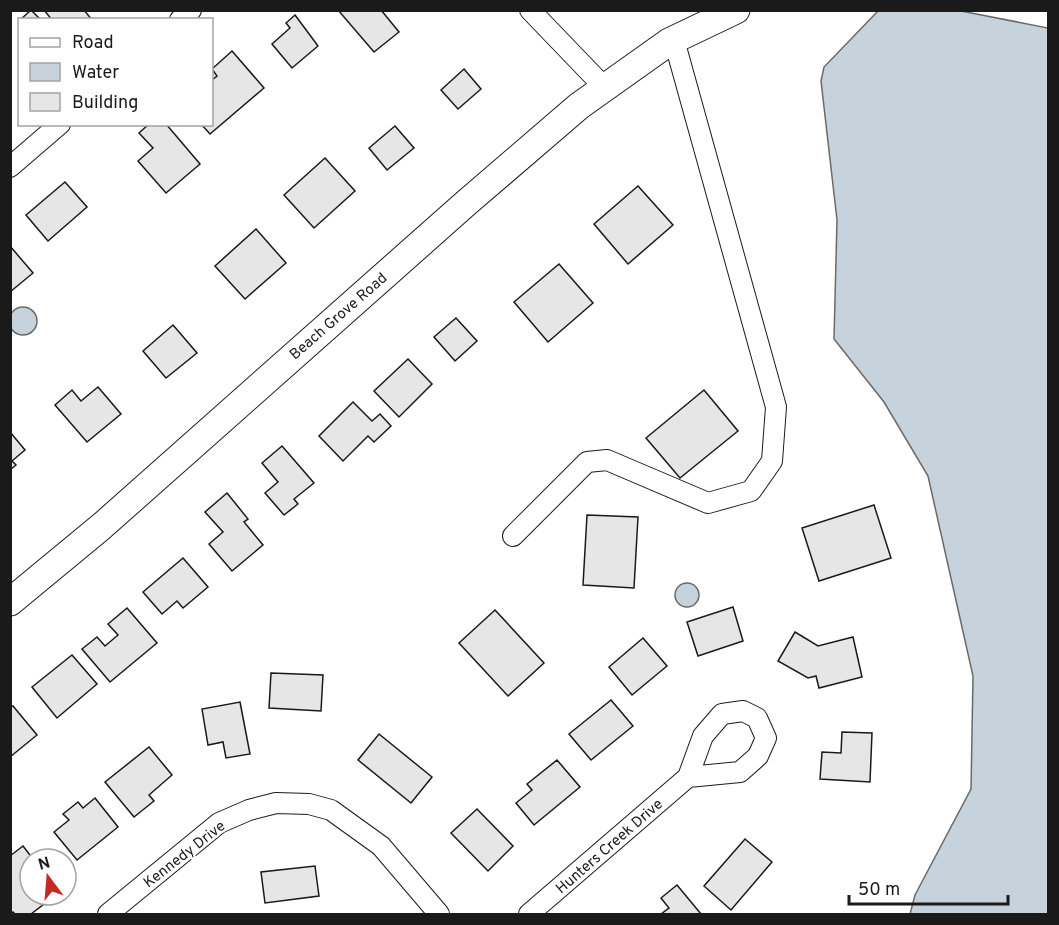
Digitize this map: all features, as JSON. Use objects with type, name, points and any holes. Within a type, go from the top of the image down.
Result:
[{"type":"street","points":[[530,10],[605,88]]},
{"type":"street","name":"Beach Grove Road","points":[[10,602],[102,526],[579,106],[674,40],[736,10]]},
{"type":"street","points":[[513,536],[587,462],[607,460],[708,503],[751,490],[772,461],[777,407],[674,40]]},
{"type":"street","points":[[10,167],[58,126]]},
{"type":"street","name":"Hunters Creek Drive","points":[[529,915],[688,777]]},
{"type":"street","name":"Kennedy Drive","points":[[108,915],[219,823],[249,810],[276,803],[309,804],[331,810],[381,846],[439,915]]},
{"type":"water","points":[[878,11],[961,11],[1048,28],[1048,914],[910,914],[915,895],[971,789],[973,676],[928,476],[884,402],[834,339],[837,220],[821,81],[824,67]]},
{"type":"water","points":[[23,307],[33,311],[37,321],[33,331],[23,335],[13,331],[9,321],[13,311]]},
{"type":"water","points":[[687,583],[696,586],[699,595],[696,604],[687,607],[678,604],[675,595],[678,586]]},
{"type":"building","points":[[31,10],[39,18],[22,18]]},
{"type":"building","points":[[44,10],[84,10],[90,18],[50,18]]},
{"type":"building","points":[[338,10],[381,10],[399,32],[374,52]]},
{"type":"building","points":[[295,15],[318,46],[292,68],[272,44],[290,28],[286,23]]},
{"type":"building","points":[[232,51],[264,88],[210,134],[203,126],[213,126],[213,79],[217,76],[213,68]]},
{"type":"building","points":[[464,69],[481,89],[458,109],[441,90]]},
{"type":"building","points":[[147,126],[168,126],[200,164],[166,193],[138,161],[153,148],[139,133]]},
{"type":"building","points":[[395,126],[414,148],[387,170],[369,148]]},
{"type":"building","points":[[325,158],[355,191],[314,228],[284,195]]},
{"type":"building","points":[[65,182],[87,207],[48,241],[26,215]]},
{"type":"building","points":[[638,186],[673,225],[628,264],[594,224]]},
{"type":"building","points":[[256,229],[286,263],[245,299],[215,266]]},
{"type":"building","points":[[10,246],[33,273],[10,292]]},
{"type":"building","points":[[559,264],[593,303],[548,342],[514,302]]},
{"type":"building","points":[[456,318],[477,341],[455,361],[434,337]]},
{"type":"building","points":[[173,325],[197,353],[166,378],[143,351]]},
{"type":"building","points":[[408,359],[432,384],[399,417],[374,391]]},
{"type":"building","points":[[98,387],[121,414],[87,442],[55,405],[72,390],[81,401]]},
{"type":"building","points":[[704,390],[738,431],[680,478],[646,438]]},
{"type":"building","points":[[353,402],[372,421],[380,414],[391,426],[374,442],[368,436],[343,461],[319,436]]},
{"type":"building","points":[[10,432],[25,450],[12,461],[16,465],[10,470]]},
{"type":"building","points":[[282,446],[314,483],[294,499],[298,504],[284,515],[265,493],[278,482],[262,463]]},
{"type":"building","points":[[227,493],[248,519],[244,522],[263,545],[232,571],[209,544],[223,532],[205,512]]},
{"type":"building","points":[[874,505],[891,558],[819,581],[802,528]]},
{"type":"building","points":[[587,515],[638,517],[634,588],[583,585]]},
{"type":"building","points":[[183,558],[208,587],[183,608],[177,601],[162,614],[143,592]]},
{"type":"building","points":[[733,607],[743,641],[698,656],[687,622]]},
{"type":"building","points":[[127,608],[157,643],[110,682],[82,649],[97,637],[105,646],[118,635],[108,624]]},
{"type":"building","points":[[495,610],[544,663],[508,696],[459,643]]},
{"type":"building","points":[[795,632],[818,646],[853,637],[862,677],[819,688],[816,676],[808,678],[778,661]]},
{"type":"building","points":[[643,638],[667,666],[632,695],[609,667]]},
{"type":"building","points":[[72,655],[97,684],[57,718],[32,687]]},
{"type":"building","points":[[271,673],[323,675],[321,711],[269,708]]},
{"type":"building","points":[[611,700],[633,726],[591,760],[569,734]]},
{"type":"building","points":[[240,702],[250,754],[226,758],[223,742],[208,745],[202,709]]},
{"type":"building","points":[[13,706],[37,735],[10,757],[10,708]]},
{"type":"building","points":[[842,732],[872,733],[870,782],[820,779],[822,752],[841,753]]},
{"type":"building","points":[[379,734],[432,777],[411,803],[358,760]]},
{"type":"building","points":[[149,747],[172,775],[149,795],[154,801],[134,817],[105,782]]},
{"type":"building","points":[[557,760],[580,787],[534,825],[516,803],[532,790],[527,784]]},
{"type":"building","points":[[95,798],[118,827],[78,859],[78,847],[66,847],[54,832],[69,820],[63,814],[78,802],[83,808]]},
{"type":"building","points":[[477,809],[513,846],[488,871],[451,833]]},
{"type":"building","points":[[745,839],[772,862],[731,910],[704,886]]},
{"type":"building","points":[[18,850],[18,907],[40,907],[31,914],[13,912],[10,914],[10,856]]},
{"type":"building","points":[[315,866],[319,896],[265,903],[261,872]]},
{"type":"building","points":[[677,885],[701,914],[661,914],[669,908],[661,898]]}]
